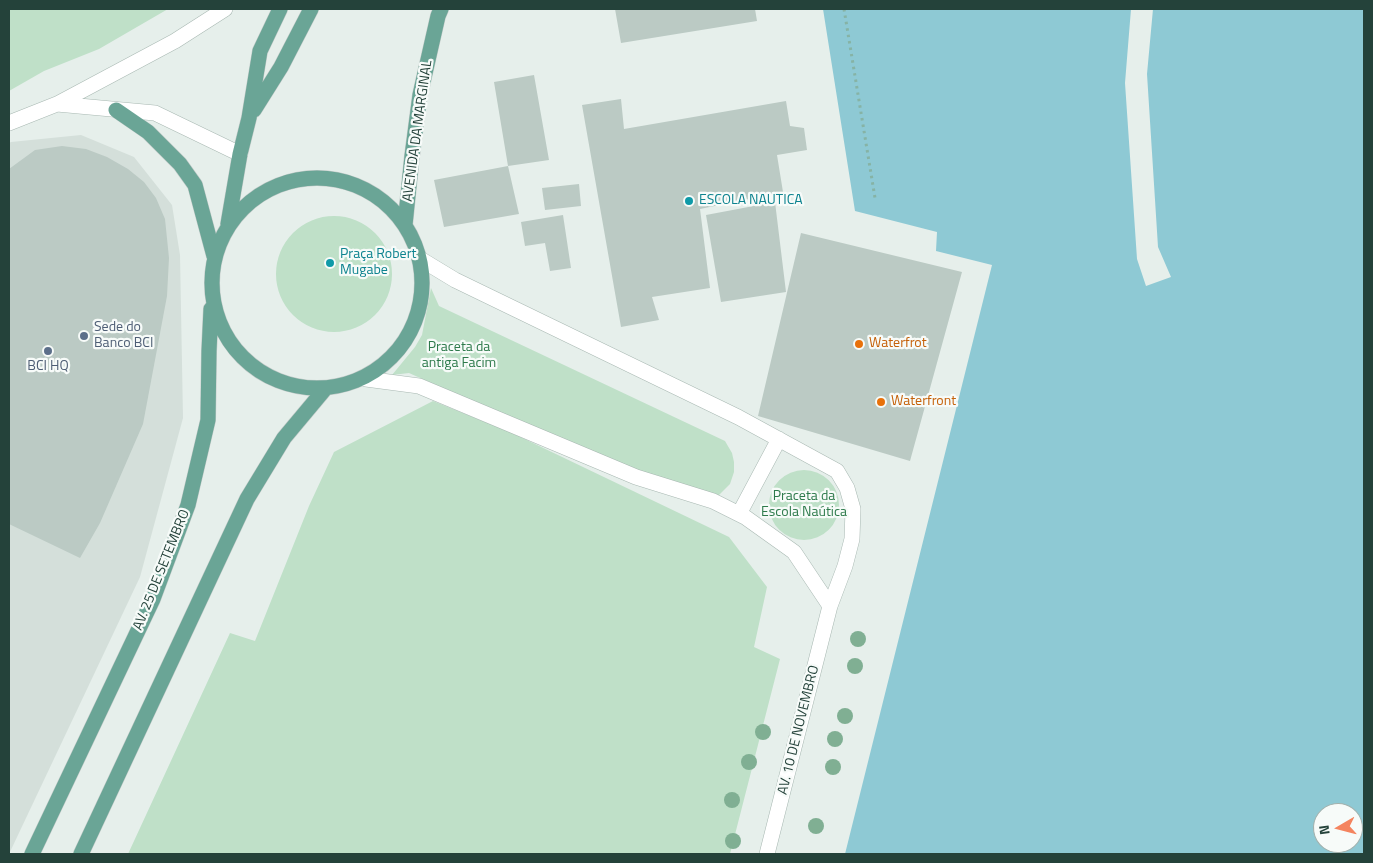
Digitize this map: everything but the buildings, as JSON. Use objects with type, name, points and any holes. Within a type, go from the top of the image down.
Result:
[{"type":"main road","points":[[228,226],[260,51],[280,9]]},
{"type":"main road","points":[[249,118],[280,67],[311,9]]},
{"type":"main road","name":"AVENIDA DA MARGINAL","points":[[405,225],[420,95],[441,9]]},
{"type":"main road","points":[[116,110],[148,132],[180,164],[195,185],[214,256],[212,294],[218,322],[235,352],[261,374],[292,387],[325,389],[366,379],[393,356],[406,338],[416,317],[423,286],[422,260],[405,225],[384,199],[358,184],[333,179],[309,178],[285,183],[263,193],[243,207],[228,226],[214,256]]},
{"type":"main road","name":"AV. 25 DE SETEMBRO","points":[[32,854],[154,599],[188,505],[208,420],[208,351],[212,294]]},
{"type":"main road","points":[[80,854],[247,499],[284,438],[325,389]]},
{"type":"street","points":[[9,123],[57,104],[176,40],[225,9]]},
{"type":"street","points":[[57,104],[155,113],[240,154]]},
{"type":"street","name":"AV. 10 DE NOVEMBRO","points":[[422,260],[455,280],[780,439],[838,471],[848,488],[853,509],[852,539],[845,566],[830,606],[767,854]]},
{"type":"street","points":[[366,379],[419,386],[636,477],[713,501],[745,517],[794,552],[830,606]]},
{"type":"street","points":[[739,514],[780,439]]},
{"type":"path","points":[[844,9],[875,198]]},
{"type":"shaded area","points":[[81,135],[134,157],[172,205],[180,255],[183,418],[140,577],[9,854],[9,143]]},
{"type":"green space","points":[[9,9],[168,9],[99,49],[44,71],[9,91]]},
{"type":"green space","points":[[334,216],[356,220],[375,233],[388,252],[392,274],[388,296],[375,315],[356,328],[334,332],[312,328],[293,315],[280,296],[276,274],[280,252],[293,233],[312,220]]},
{"type":"green space","name":"Praceta da antiga Facim","points":[[431,288],[439,306],[725,441],[732,453],[734,462],[734,472],[730,484],[713,501],[698,502],[409,373],[392,375],[415,347],[422,335]]},
{"type":"green space","points":[[433,401],[510,432],[729,537],[767,587],[754,647],[780,659],[730,854],[128,854],[230,633],[255,641],[309,506],[334,452]]},
{"type":"green space","name":"Praceta da Escola Naútica","points":[[804,470],[817,473],[829,480],[836,492],[839,505],[836,518],[829,530],[817,537],[804,540],[791,537],[779,530],[772,518],[769,505],[772,492],[779,480],[791,473]]},
{"type":"water","points":[[823,9],[1131,9],[1125,83],[1137,259],[1146,286],[1171,277],[1158,247],[1147,74],[1153,9],[1364,9],[1364,854],[845,854],[992,265],[936,251],[937,232],[855,211]]},
{"type":"place","name":"ESCOLA NAUTICA","points":[[689,201]]},
{"type":"place","name":"Praça Robert Mugabe","points":[[330,263]]},
{"type":"place","name":"Sede do Banco BCI","points":[[84,336]]},
{"type":"place","name":"Waterfrot","points":[[859,344]]},
{"type":"place","name":"BCI HQ","points":[[48,351]]},
{"type":"place","name":"Waterfront","points":[[881,402]]}]
